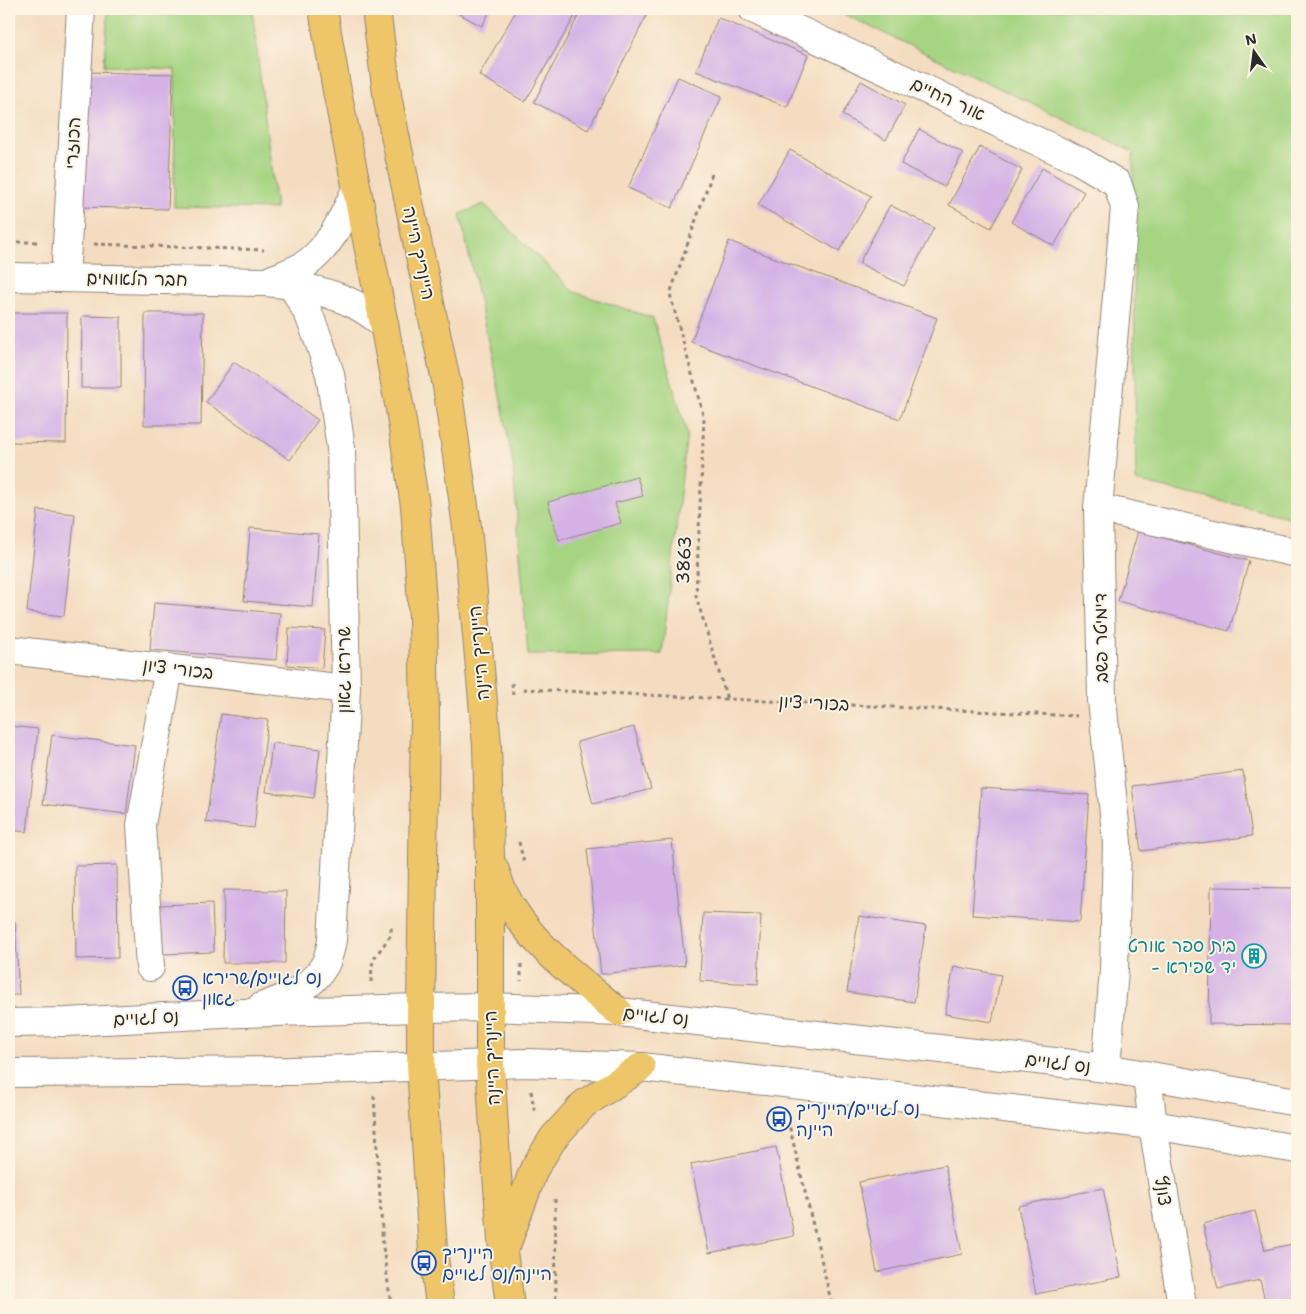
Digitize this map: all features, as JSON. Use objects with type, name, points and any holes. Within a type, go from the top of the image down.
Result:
[{"type":"main road","points":[[324,9],[337,91],[400,409],[415,506],[423,617],[425,715],[420,1008],[433,1250],[440,1305]]},
{"type":"main road","name":"היינריך היינה","points":[[376,9],[388,102],[447,386],[466,518],[487,744],[490,857],[490,1064],[497,1175],[510,1305]]},
{"type":"main road","points":[[490,857],[502,890],[514,910],[541,946],[619,1012]]},
{"type":"main road","points":[[504,1252],[534,1169],[554,1138],[584,1104],[641,1067]]},
{"type":"street","name":"הכוזרי","points":[[65,278],[80,9]]},
{"type":"street","name":"אור החיים","points":[[753,9],[1080,161],[1117,182],[1125,207]]},
{"type":"street","name":"חבר הלאומים","points":[[279,283],[287,274],[305,264],[319,253],[336,231],[356,190]]},
{"type":"street","name":"דימיטר פשב","points":[[1106,1068],[1114,970],[1117,842],[1102,700],[1098,508],[1125,207]]},
{"type":"street","name":"חבר הלאומים","points":[[9,276],[279,283],[347,301],[362,308],[384,324]]},
{"type":"street","name":"שרירא גאון","points":[[242,1014],[285,998],[305,987],[324,966],[329,954],[332,940],[346,689],[341,448],[330,374],[309,315],[279,283]]},
{"type":"street","points":[[1098,508],[1297,553]]},
{"type":"street","name":"בכורי ציון","points":[[9,650],[346,689]]},
{"type":"street","points":[[150,967],[141,825],[169,668]]},
{"type":"street","name":"נס לגויים","points":[[9,1023],[420,1008],[490,1007],[619,1012],[1106,1068],[1297,1102]]},
{"type":"street","points":[[9,1073],[299,1070],[542,1063],[641,1067],[1153,1125],[1297,1149]]},
{"type":"street","name":"צונץ","points":[[1147,1076],[1182,1305]]},
{"type":"path","name":"3863","points":[[712,174],[670,294],[704,418],[696,596],[727,699]]},
{"type":"path","points":[[9,242],[264,250]]},
{"type":"path","name":"בכורי ציון","points":[[523,689],[1104,718]]},
{"type":"path","points":[[778,1082],[832,1305]]},
{"type":"path","points":[[556,1196],[554,1203],[556,1305]]},
{"type":"green space","points":[[108,9],[252,9],[276,209],[174,207],[175,69],[104,66]]},
{"type":"green space","points":[[833,9],[1297,9],[1297,519],[1136,481],[1133,152]]},
{"type":"green space","points":[[484,204],[574,292],[653,318],[687,433],[662,654],[528,655],[513,465],[503,409],[460,214]]},
{"type":"building","points":[[450,9],[491,9],[482,26]]},
{"type":"building","points":[[517,9],[579,9],[525,102],[479,75]]},
{"type":"building","points":[[582,9],[650,9],[588,130],[534,102]]},
{"type":"building","points":[[718,18],[808,55],[787,107],[696,71]]},
{"type":"building","points":[[83,72],[173,74],[168,209],[79,207]]},
{"type":"building","points":[[678,77],[722,96],[672,208],[628,188]]},
{"type":"building","points":[[861,81],[905,105],[886,140],[842,115]]},
{"type":"building","points":[[919,129],[963,153],[944,187],[901,164]]},
{"type":"building","points":[[980,147],[1022,170],[991,228],[949,205]]},
{"type":"building","points":[[790,150],[871,196],[839,251],[758,205]]},
{"type":"building","points":[[1042,168],[1084,192],[1054,246],[1011,222]]},
{"type":"building","points":[[890,205],[934,228],[904,286],[859,263]]},
{"type":"building","points":[[729,241],[937,318],[900,419],[691,342]]},
{"type":"building","points":[[9,313],[67,313],[66,443],[9,442]]},
{"type":"building","points":[[145,313],[203,313],[201,425],[144,425]]},
{"type":"building","points":[[82,316],[121,317],[121,388],[81,388]]},
{"type":"building","points":[[234,362],[318,420],[290,460],[206,402]]},
{"type":"building","points":[[637,477],[643,496],[615,503],[621,523],[559,540],[548,502]]},
{"type":"building","points":[[38,510],[75,514],[64,616],[27,612]]},
{"type":"building","points":[[250,528],[319,534],[313,607],[244,601]]},
{"type":"building","points":[[1138,531],[1249,561],[1229,631],[1118,601]]},
{"type":"building","points":[[154,603],[280,613],[276,660],[150,650]]},
{"type":"building","points":[[289,628],[325,630],[322,668],[287,665]]},
{"type":"building","points":[[221,714],[268,720],[254,828],[206,822]]},
{"type":"building","points":[[9,726],[38,729],[27,832],[9,830]]},
{"type":"building","points":[[634,727],[651,789],[593,804],[577,742]]},
{"type":"building","points":[[52,735],[135,745],[126,814],[43,804]]},
{"type":"building","points":[[272,743],[320,749],[314,798],[266,792]]},
{"type":"building","points":[[1243,771],[1252,836],[1141,851],[1132,786]]},
{"type":"building","points":[[981,788],[1089,795],[1080,922],[972,915]]},
{"type":"building","points":[[672,840],[685,965],[601,974],[587,849]]},
{"type":"building","points":[[117,865],[118,958],[76,959],[75,866]]},
{"type":"building","name":"בית ספר אורט - יד שפירא","points":[[1211,887],[1297,888],[1297,1025],[1209,1024]]},
{"type":"building","points":[[224,890],[286,891],[285,963],[223,963]]},
{"type":"building","points":[[212,903],[214,952],[162,954],[160,905]]},
{"type":"building","points":[[703,913],[761,915],[758,984],[700,981]]},
{"type":"building","points":[[859,916],[926,926],[914,1002],[847,992]]},
{"type":"building","points":[[15,921],[19,995],[9,995],[9,922]]},
{"type":"building","points":[[954,966],[1001,975],[992,1022],[945,1014]]},
{"type":"building","points":[[776,1147],[794,1236],[709,1253],[691,1164]]},
{"type":"building","points":[[945,1165],[962,1254],[877,1272],[859,1182]]},
{"type":"building","points":[[1103,1188],[1121,1277],[1036,1294],[1018,1206]]},
{"type":"building","points":[[1255,1211],[1265,1250],[1297,1243],[1297,1305],[1266,1305],[1260,1280],[1218,1289],[1203,1224]]},
{"type":"place","name":"בית ספר אורט - יד שפירא","points":[[1254,956]]},
{"type":"place","name":"נס לגויים/שרירא גאון","points":[[185,988]]},
{"type":"place","name":"נס לגויים/היינריך היינה","points":[[779,1119]]},
{"type":"place","name":"היינריך היינה/נס לגויים","points":[[424,1263]]}]
